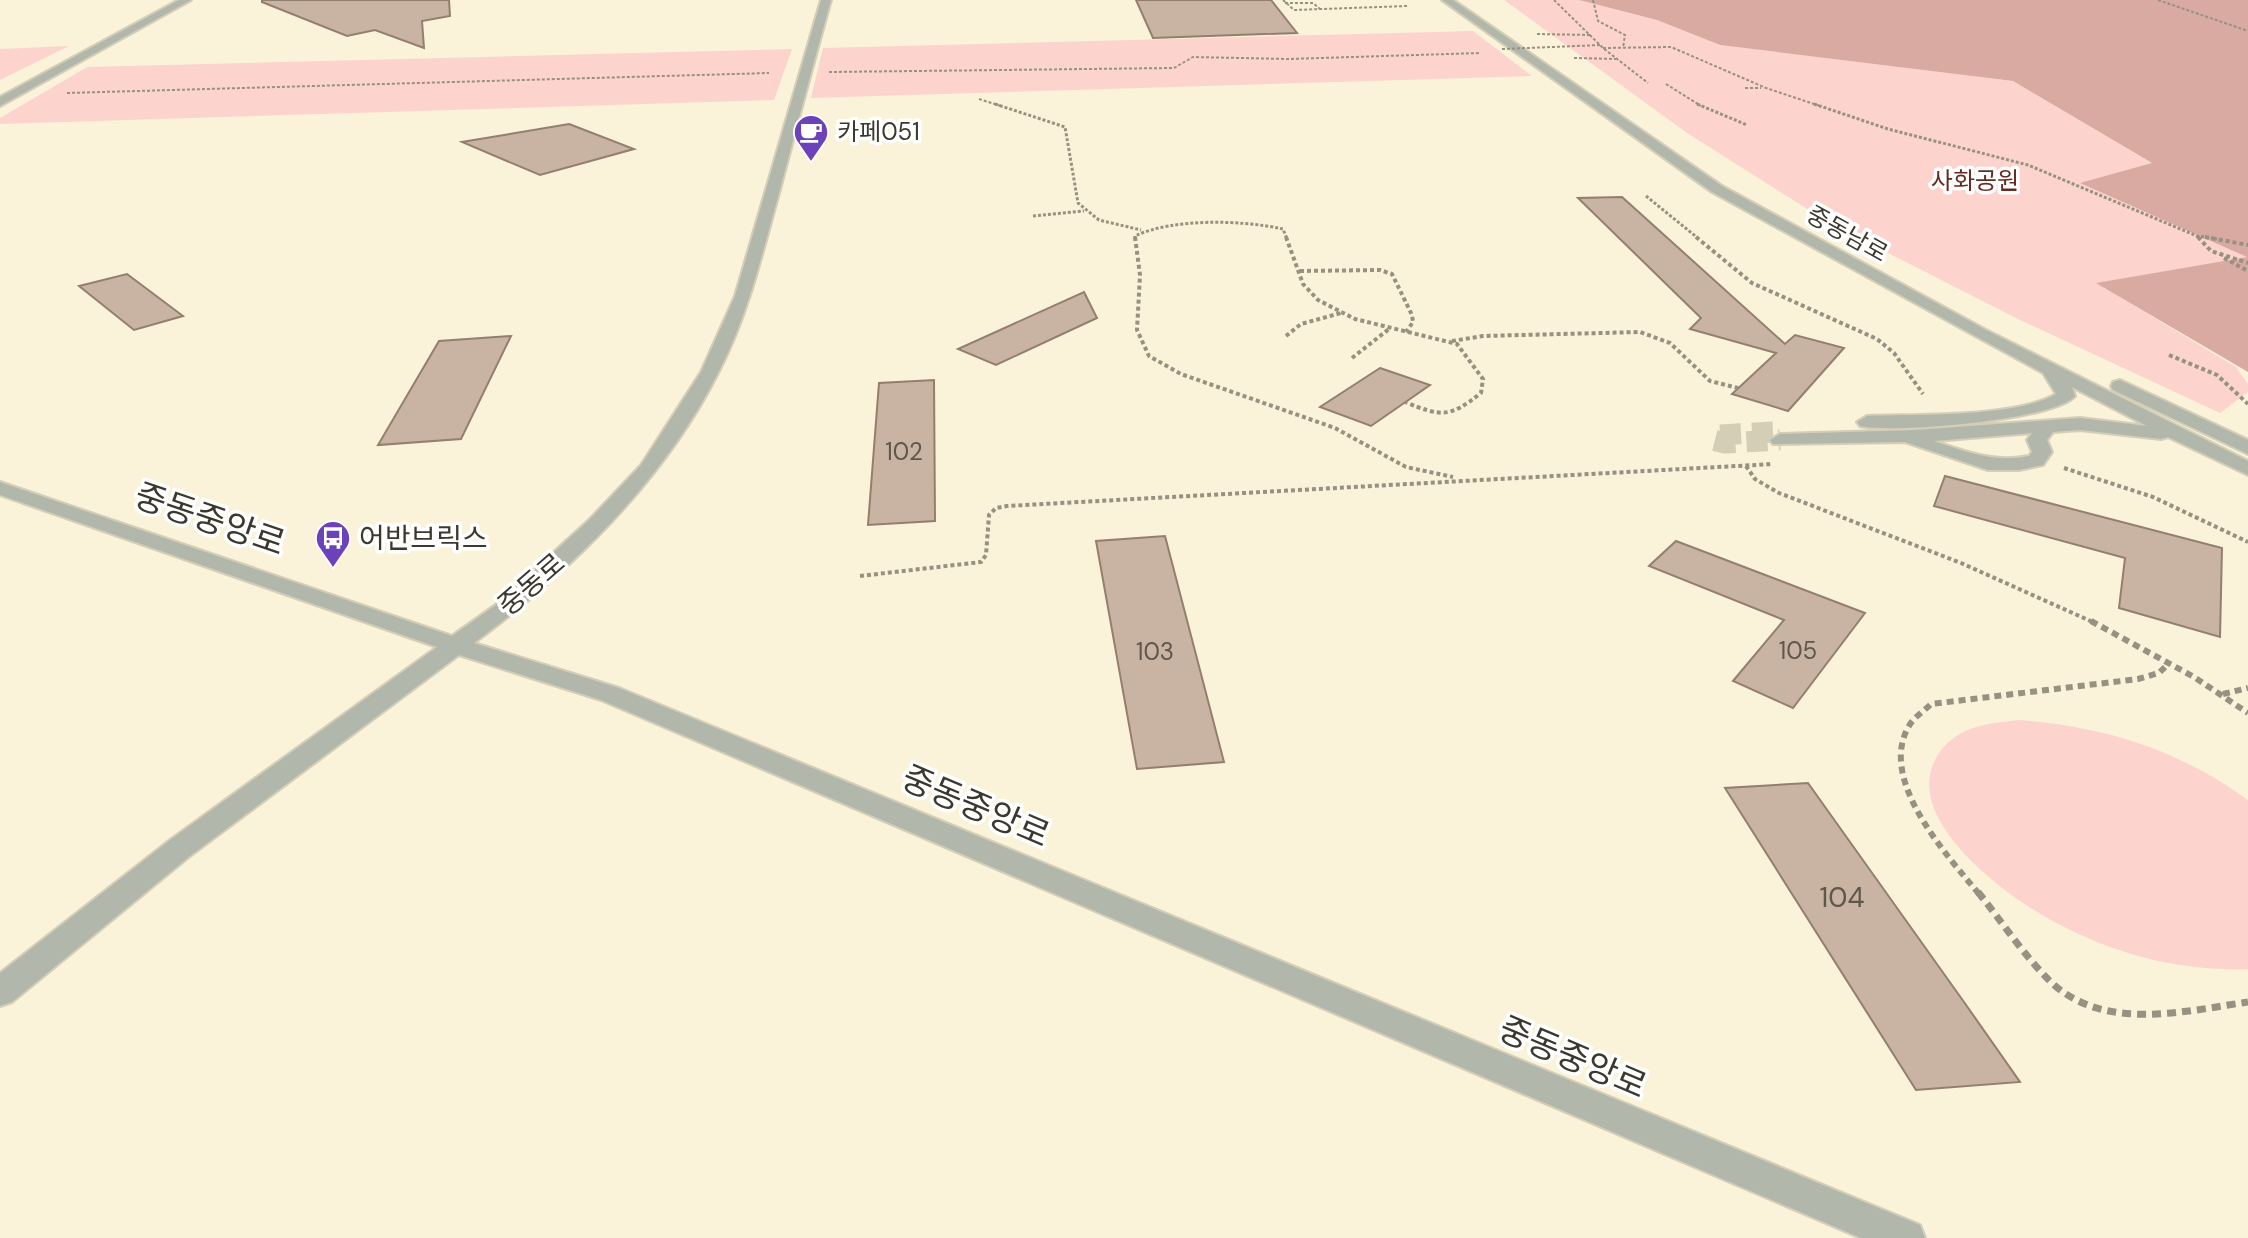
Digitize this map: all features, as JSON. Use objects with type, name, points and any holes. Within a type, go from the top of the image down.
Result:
[{"type":"street","points":[[0,102],[186,0]]},
{"type":"street","name":"중동로","points":[[0,992],[180,848],[505,609],[624,499],[649,469],[710,372],[743,296],[826,0]]},
{"type":"street","name":"중동남로","points":[[1447,0],[1717,189],[2048,368],[2248,469]]},
{"type":"street","name":"중동남로","points":[[1462,0],[1741,189],[1994,325],[2248,448]]},
{"type":"street","points":[[2048,368],[2059,379],[2066,396],[2052,406],[1777,436],[1899,437],[2047,426],[2115,426],[2192,441]]},
{"type":"street","points":[[1899,437],[1978,463],[2020,466],[2036,461],[2042,452],[2037,440],[2047,426]]},
{"type":"street","name":"중동중앙로","points":[[0,488],[457,646],[610,694],[1906,1238]]},
{"type":"path","points":[[1554,0],[1616,59],[1648,83]]},
{"type":"path","points":[[1593,0],[1598,21],[1625,35],[1623,48]]},
{"type":"path","points":[[2158,0],[2248,31]]},
{"type":"path","points":[[1284,1],[1313,3],[1320,10]]},
{"type":"path","points":[[1284,1],[1294,10],[1407,6]]},
{"type":"path","points":[[1532,34],[1590,35]]},
{"type":"path","points":[[1502,49],[1671,47],[1766,88],[1888,129],[2028,165],[2197,236],[2248,245]]},
{"type":"path","points":[[828,72],[1174,68],[1193,57],[1288,59],[1485,52]]},
{"type":"path","points":[[1566,58],[1616,59]]},
{"type":"path","points":[[1728,71],[1740,70]]},
{"type":"path","points":[[69,93],[769,73]]},
{"type":"path","points":[[1666,84],[1673,93],[1695,101],[1705,110],[1722,113],[1747,125]]},
{"type":"path","points":[[1745,88],[1766,88]]},
{"type":"path","points":[[979,99],[1065,127],[1078,203],[1085,211],[1108,223],[1142,231],[1254,223],[1274,226],[1286,233],[1307,292],[1342,313],[1389,329],[1457,344],[1483,379],[1481,393],[1448,416],[1405,402]]},
{"type":"path","points":[[1646,196],[1752,283],[1856,328],[1888,347],[1916,388],[1930,399]]},
{"type":"path","points":[[1033,216],[1085,211]]},
{"type":"path","points":[[1142,231],[1137,233],[1135,240],[1140,275],[1137,330],[1149,356],[1181,374],[1335,428],[1406,467],[1426,473],[1470,478]]},
{"type":"path","points":[[2197,236],[2211,251],[2248,271]]},
{"type":"path","points":[[2211,251],[2248,263]]},
{"type":"path","points":[[1300,271],[1386,271],[1398,281],[1412,315],[1413,322],[1406,332]]},
{"type":"path","points":[[1286,336],[1301,324],[1342,313]]},
{"type":"path","points":[[1352,358],[1389,329]]},
{"type":"path","points":[[1447,341],[1483,336],[1640,332],[1670,343],[1710,381],[1738,388]]},
{"type":"path","points":[[2169,355],[2217,375],[2248,404]]},
{"type":"path","points":[[860,576],[981,562],[986,555],[989,515],[996,508],[1007,506],[1470,478],[1777,464]]},
{"type":"path","points":[[1746,466],[1765,487],[2010,583],[2169,663],[2248,713]]},
{"type":"path","points":[[2056,473],[2065,466],[2153,497],[2248,542]]},
{"type":"path","points":[[2169,663],[2159,673],[2138,679],[1931,704],[1914,715],[1903,739],[1900,761],[1907,793],[1923,824],[1948,856],[2053,984],[2076,1002],[2106,1013],[2134,1016],[2248,1002]]},
{"type":"path","points":[[2222,694],[2248,688]]},
{"type":"green space","name":"사화공원","points":[[1504,0],[1579,0],[1657,20],[1720,45],[2013,81],[2153,164],[2082,183],[2248,257],[2097,283],[2236,367],[2248,384],[2248,392],[2220,413],[2018,319],[1831,224],[1687,133]]},
{"type":"green space","points":[[1473,31],[1532,76],[811,98],[823,48]]},
{"type":"green space","points":[[69,46],[0,80],[0,49]]},
{"type":"green space","points":[[792,49],[774,100],[0,124],[0,118],[87,67]]},
{"type":"green space","points":[[2018,720],[2080,728],[2139,743],[2194,767],[2248,800],[2248,969],[2177,965],[2110,947],[2045,917],[1994,882],[1970,859],[1949,835],[1935,810],[1929,785],[1935,760],[1947,744],[1963,732],[1986,724]]},
{"type":"shaded area","points":[[1579,0],[2248,0],[2248,372],[2096,283],[2247,257],[2080,183],[2152,163],[2013,81],[1720,45],[1657,20]]},
{"type":"building","points":[[262,0],[449,0],[450,16],[422,21],[424,48],[375,30],[347,36]]},
{"type":"building","points":[[1136,0],[1271,0],[1297,33],[1153,38]]},
{"type":"building","points":[[569,124],[634,149],[540,175],[462,142]]},
{"type":"building","points":[[1622,197],[1785,344],[1795,335],[1844,348],[1788,411],[1732,394],[1776,353],[1690,329],[1701,318],[1578,198]]},
{"type":"building","points":[[127,274],[183,316],[134,330],[79,286]]},
{"type":"building","points":[[1084,292],[1097,318],[996,365],[958,349]]},
{"type":"building","points":[[511,336],[461,439],[378,445],[439,341]]},
{"type":"building","points":[[1380,368],[1430,385],[1371,426],[1320,407]]},
{"type":"building","points":[[934,380],[935,521],[868,525],[879,383]]},
{"type":"building","points":[[1945,476],[2222,548],[2220,637],[2119,608],[2125,558],[1934,506]]},
{"type":"building","points":[[1165,536],[1224,762],[1137,769],[1096,541]]},
{"type":"building","points":[[1676,541],[1865,613],[1793,708],[1733,681],[1784,620],[1649,566]]},
{"type":"building","points":[[1808,783],[2020,1082],[1916,1090],[1725,788]]},
{"type":"tunnel","points":[[1773,432],[1718,435],[1713,440],[1725,443],[1780,440]]},
{"type":"place","name":"카페051","points":[[811,163]]},
{"type":"place","name":"어반브릭스","points":[[333,569]]}]
